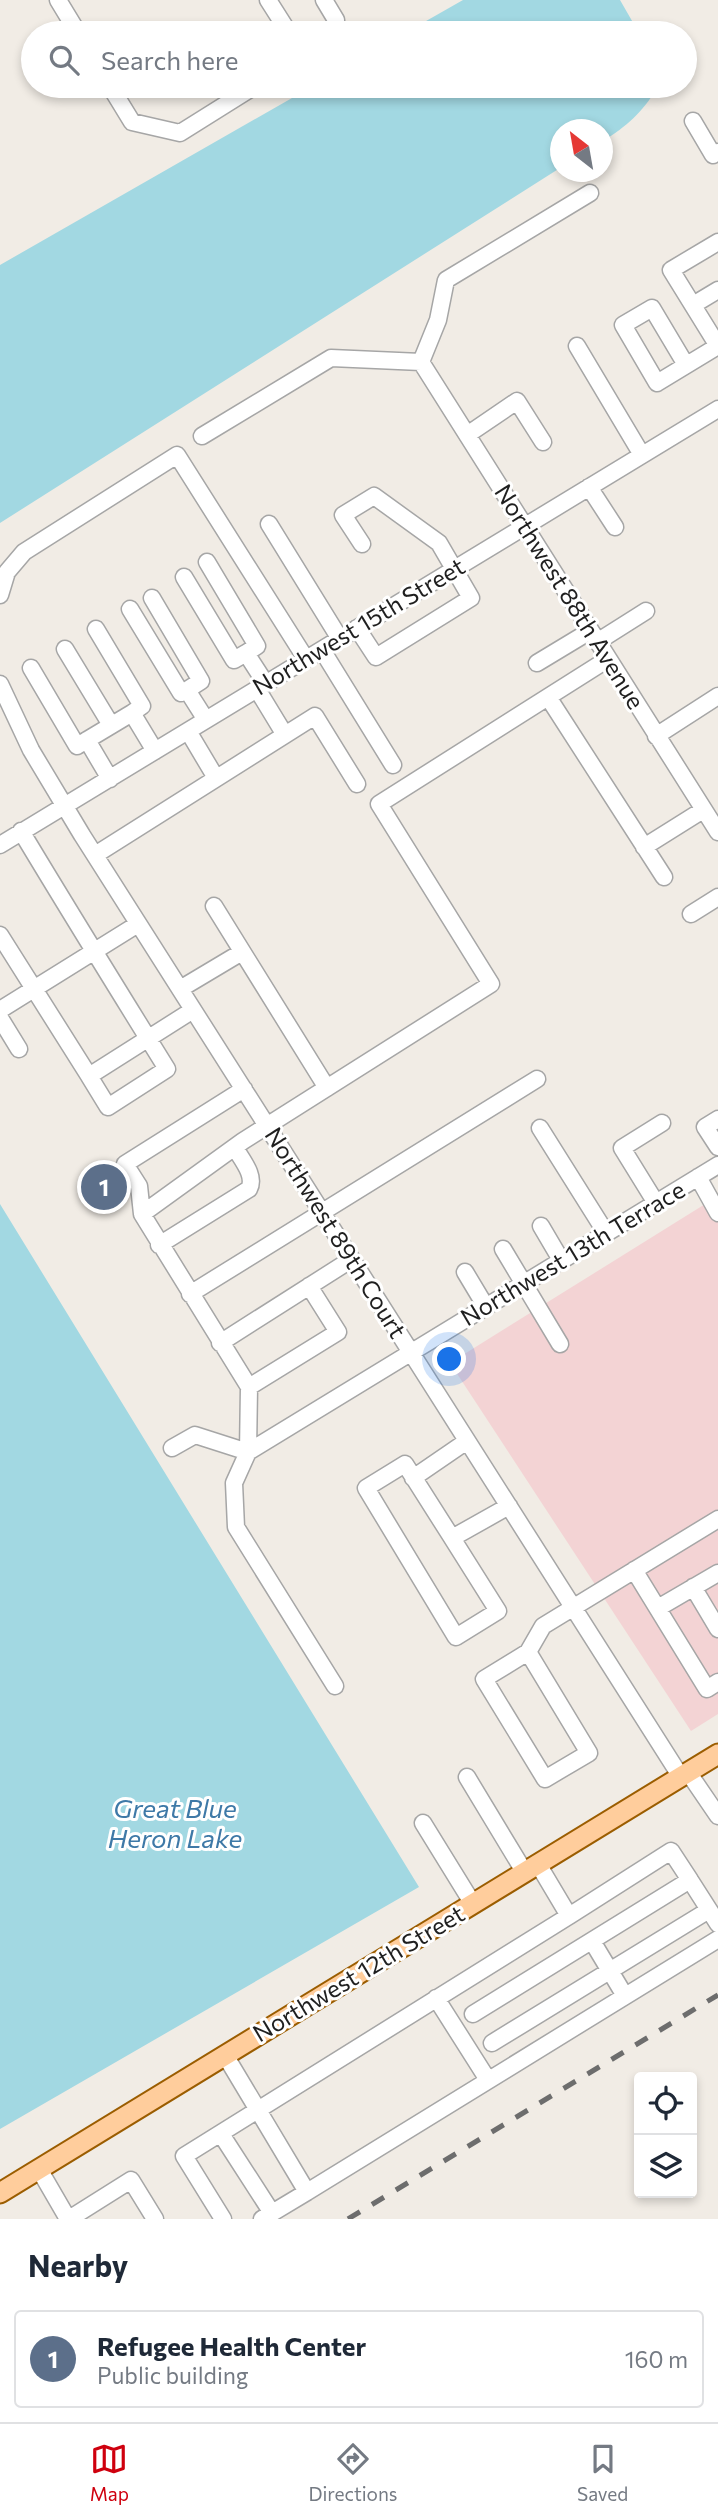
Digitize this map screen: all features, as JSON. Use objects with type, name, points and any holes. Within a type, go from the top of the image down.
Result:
[{"type":"main road","name":"Northwest 12th Street","points":[[0,2193],[718,1754]]},
{"type":"street","points":[[58,0],[71,21]]},
{"type":"street","points":[[268,0],[281,21]]},
{"type":"street","points":[[324,0],[337,20]]},
{"type":"street","points":[[117,98],[132,122],[180,133],[236,98]]},
{"type":"street","points":[[693,121],[713,155],[718,152]]},
{"type":"street","points":[[202,436],[331,358],[421,362],[438,320],[446,280],[590,193]]},
{"type":"street","points":[[685,365],[652,308],[623,325],[657,383],[718,346],[671,270],[718,242]]},
{"type":"street","points":[[693,305],[718,290]]},
{"type":"street","points":[[577,346],[642,455]]},
{"type":"street","name":"Northwest 88th Avenue","points":[[421,362],[718,832]]},
{"type":"street","points":[[467,435],[517,401],[542,442]]},
{"type":"street","name":"Northwest 15th Street","points":[[0,845],[718,409]]},
{"type":"street","points":[[0,595],[7,572],[24,552],[177,455],[306,659]]},
{"type":"street","points":[[589,487],[615,527]]},
{"type":"street","points":[[357,628],[376,657],[471,598],[439,543],[374,496],[344,515],[362,544]]},
{"type":"street","points":[[269,524],[340,639]]},
{"type":"street","points":[[184,577],[234,660],[257,646],[207,562]]},
{"type":"street","points":[[131,610],[181,693],[187,690],[201,681],[152,598]]},
{"type":"street","points":[[537,663],[646,611]]},
{"type":"street","points":[[31,668],[77,746],[142,706],[96,629]]},
{"type":"street","points":[[65,649],[111,725]]},
{"type":"street","points":[[322,650],[393,765]]},
{"type":"street","points":[[246,653],[285,735]]},
{"type":"street","points":[[142,1214],[267,1126],[491,984],[379,804],[608,659]]},
{"type":"street","name":"Northwest 89th Court","points":[[0,684],[31,750],[138,924],[573,1607],[684,1775],[718,1816]]},
{"type":"street","points":[[187,690],[206,720]]},
{"type":"street","points":[[656,736],[718,696]]},
{"type":"street","points":[[548,697],[664,877]]},
{"type":"street","points":[[132,713],[155,751]]},
{"type":"street","points":[[95,855],[315,716],[357,784]]},
{"type":"street","points":[[188,731],[216,778]]},
{"type":"street","points":[[87,740],[110,779]]},
{"type":"street","points":[[644,847],[703,810]]},
{"type":"street","points":[[0,935],[5,952],[35,989],[108,1107],[167,1069],[21,831]]},
{"type":"street","points":[[691,914],[718,897]]},
{"type":"street","points":[[214,906],[327,1088]]},
{"type":"street","points":[[0,1010],[138,924]]},
{"type":"street","points":[[180,989],[242,952]]},
{"type":"street","points":[[89,1076],[193,1010]]},
{"type":"street","points":[[0,1018],[19,1049]]},
{"type":"street","points":[[190,1294],[537,1079]]},
{"type":"street","points":[[244,1089],[125,1164],[139,1186],[142,1214],[159,1245],[249,1387],[248,1452],[234,1483],[236,1527],[335,1686]]},
{"type":"street","points":[[718,1119],[705,1127],[718,1147]]},
{"type":"street","points":[[656,1203],[622,1148],[662,1123]]},
{"type":"street","points":[[540,1128],[606,1233]]},
{"type":"street","points":[[159,1245],[249,1189],[252,1185],[251,1177],[235,1148]]},
{"type":"street","name":"Northwest 13th Terrace","points":[[248,1452],[718,1165]]},
{"type":"street","points":[[698,1177],[718,1213]]},
{"type":"street","points":[[541,1226],[561,1260]]},
{"type":"street","points":[[503,1249],[560,1344]]},
{"type":"street","points":[[220,1343],[352,1259]]},
{"type":"street","points":[[465,1272],[486,1307]]},
{"type":"street","points":[[249,1387],[338,1332],[309,1286]]},
{"type":"street","points":[[172,1448],[195,1435],[248,1452]]},
{"type":"street","points":[[413,1478],[467,1441]]},
{"type":"street","points":[[405,1464],[452,1538],[498,1611],[456,1637],[366,1488],[405,1464]]},
{"type":"street","points":[[452,1538],[509,1506]]},
{"type":"street","points":[[528,1652],[589,1753],[545,1779],[484,1679],[528,1652],[543,1626],[718,1519]]},
{"type":"street","points":[[634,1570],[707,1689],[718,1682]]},
{"type":"street","points":[[658,1608],[718,1573]]},
{"type":"street","points":[[693,1587],[718,1629]]},
{"type":"street","points":[[467,1777],[531,1869],[569,1916]]},
{"type":"street","points":[[423,1824],[473,1904]]},
{"type":"street","points":[[223,2219],[184,2156],[671,1851],[713,1917],[610,1971],[492,2043]]},
{"type":"street","points":[[473,2014],[690,1880]]},
{"type":"street","points":[[221,2134],[267,2216],[718,1939]]},
{"type":"street","points":[[592,1941],[625,1996]]},
{"type":"street","points":[[436,1998],[488,2080]]},
{"type":"street","points":[[225,2055],[307,2192]]},
{"type":"street","points":[[39,2169],[68,2219],[131,2180],[155,2219]]},
{"type":"shaded area","points":[[718,1196],[718,1714],[691,1731],[450,1363]]},
{"type":"water","points":[[463,0],[620,0],[632,21],[426,21]]},
{"type":"water","points":[[292,98],[651,98],[633,118],[613,134],[613,119],[550,119],[550,174],[0,523],[0,265]]},
{"type":"water","name":"Great Blue Heron Lake","points":[[0,1204],[419,1887],[0,2129]]},
{"type":"railway","points":[[348,2219],[718,1995]]},
{"type":"place","name":"Refugee Health Center","points":[[104,1187]]}]
